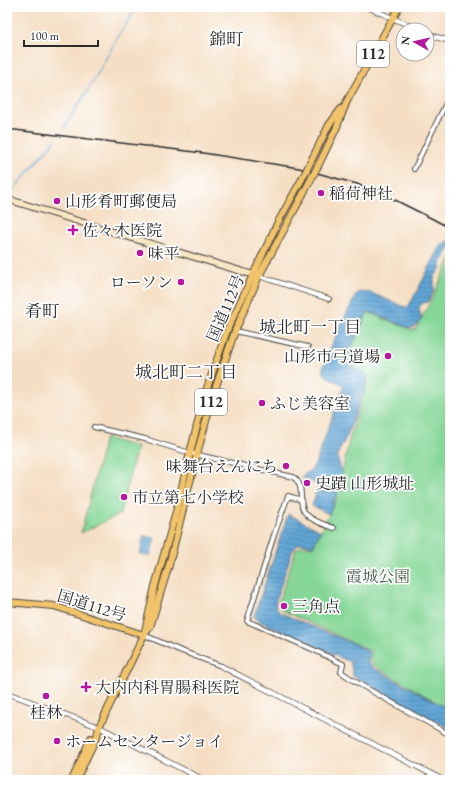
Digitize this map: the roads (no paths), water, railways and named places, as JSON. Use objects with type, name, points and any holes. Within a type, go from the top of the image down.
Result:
[{"type":"main road","name":"国道112号","points":[[144,635],[155,586],[176,512],[206,391],[228,328],[310,181],[336,129],[347,101],[399,7]]},
{"type":"main road","name":"国道112号","points":[[144,635],[150,627],[169,565],[214,392],[235,331],[277,224],[311,162],[329,125],[347,101]]},
{"type":"main road","points":[[7,199],[256,276]]},
{"type":"main road","name":"国道112号","points":[[7,602],[54,606],[144,635]]},
{"type":"main road","points":[[76,780],[97,736],[99,727],[144,635]]},
{"type":"main road","points":[[72,780],[93,734],[99,727]]},
{"type":"street","points":[[367,7],[402,22]]},
{"type":"street","points":[[435,37],[450,41]]},
{"type":"street","points":[[414,169],[450,95]]},
{"type":"street","points":[[256,276],[329,299]]},
{"type":"street","points":[[235,331],[308,347]]},
{"type":"street","points":[[94,426],[145,439],[190,453],[293,478],[300,483],[303,510],[306,514],[322,524],[334,528]]},
{"type":"street","points":[[302,500],[288,496],[247,621],[306,646],[343,664],[341,672],[346,676],[450,735]]},
{"type":"street","points":[[144,635],[221,666],[443,780]]},
{"type":"street","points":[[7,693],[99,727],[204,780]]},
{"type":"water","points":[[450,239],[450,249],[442,261],[439,271],[434,277],[434,290],[428,302],[423,303],[419,308],[421,317],[416,325],[409,328],[370,312],[366,314],[346,359],[347,364],[365,374],[368,378],[348,434],[338,453],[338,459],[342,472],[340,485],[329,514],[312,506],[318,486],[311,481],[300,477],[304,476],[311,470],[315,464],[343,388],[342,384],[328,377],[323,370],[331,346],[356,295],[359,292],[371,293],[407,307],[438,251],[442,245]]},
{"type":"water","points":[[288,514],[321,531],[313,546],[299,544],[294,548],[276,600],[278,610],[281,613],[368,651],[368,662],[372,667],[450,710],[450,729],[353,676],[350,662],[257,620],[254,616]]},
{"type":"water","points":[[144,536],[155,538],[150,556],[140,554]]},
{"type":"waterway","points":[[64,127],[90,87],[122,30],[137,7]]},
{"type":"waterway","points":[[9,195],[55,140]]},
{"type":"railway","points":[[7,129],[203,153],[299,168],[357,184],[395,200],[450,228]]},
{"type":"place","name":"稲荷神社","points":[[321,193]]},
{"type":"place","name":"山形肴町郵便局","points":[[57,201]]},
{"type":"place","name":"佐々木医院","points":[[73,230]]},
{"type":"place","name":"味平","points":[[140,253]]},
{"type":"place","name":"ローソン","points":[[181,282]]},
{"type":"place","name":"山形市弓道場","points":[[388,356]]},
{"type":"place","name":"ふじ美容室","points":[[262,403]]},
{"type":"place","name":"味舞台えんにち","points":[[286,466]]},
{"type":"place","name":"史蹟 山形城址","points":[[307,483]]},
{"type":"place","name":"市立第七小学校","points":[[124,497]]},
{"type":"place","name":"三角点","points":[[284,606]]},
{"type":"place","name":"大内内科胃腸科医院","points":[[86,687]]},
{"type":"place","name":"桂林","points":[[46,696]]},
{"type":"place","name":"ホームセンタージョイ","points":[[57,741]]},
{"type":"district","name":"錦町","points":[[226,39]]},
{"type":"district","name":"肴町","points":[[42,311]]},
{"type":"district","name":"城北町一丁目","points":[[310,327]]},
{"type":"district","name":"城北町二丁目","points":[[186,372]]},
{"type":"park label","name":"霞城公園","points":[[378,576]]}]
